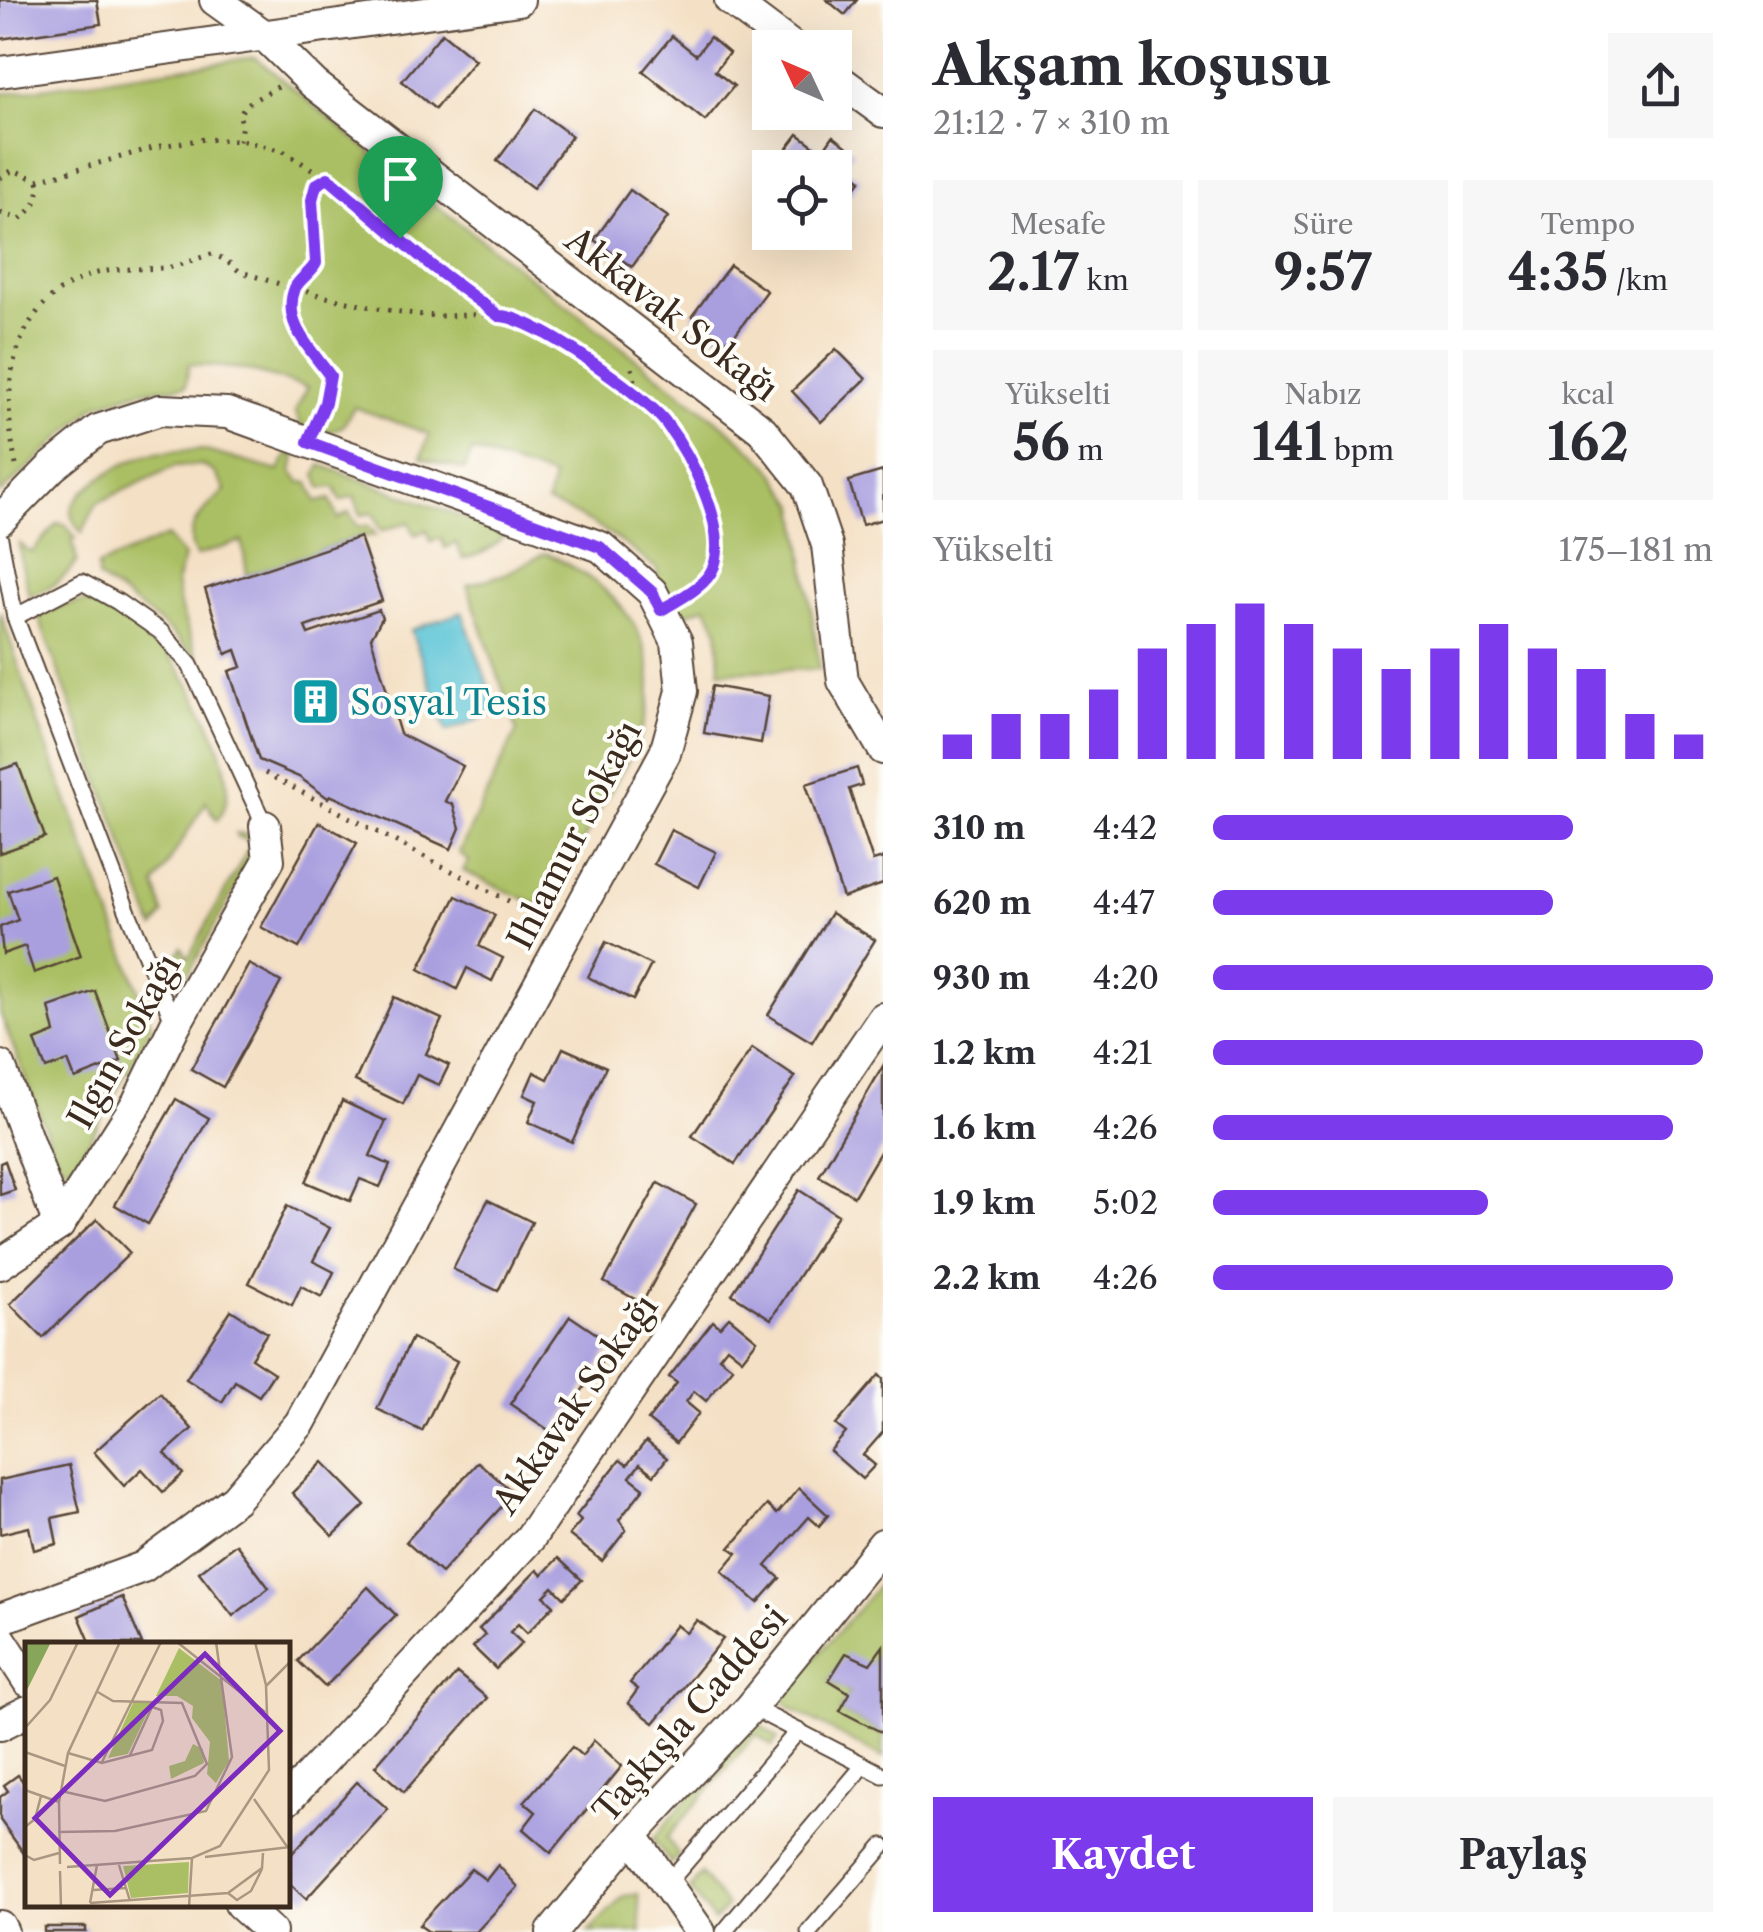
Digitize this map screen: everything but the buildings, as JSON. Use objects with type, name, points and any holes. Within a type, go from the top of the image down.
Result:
[{"type":"street","name":"Akkavak Sokağı","points":[[216,0],[762,430],[807,486],[827,545],[843,682],[883,749]]},
{"type":"street","points":[[0,72],[519,0]]},
{"type":"street","points":[[730,0],[770,30]]},
{"type":"street","points":[[852,89],[883,112]]},
{"type":"street","name":"Ihlamur Sokağı","points":[[0,520],[52,466],[98,430],[160,410],[227,413],[600,547],[652,592],[677,642],[682,691],[665,753],[300,1423],[234,1499],[143,1567],[0,1619]]},
{"type":"street","name":"Ilgın Sokağı","points":[[0,1264],[59,1225],[137,1103],[175,1026],[269,860],[265,826]]},
{"type":"street","name":"Akkavak Sokağı","points":[[290,1797],[530,1538],[883,1018]]},
{"type":"street","points":[[0,1066],[59,1225]]},
{"type":"street","name":"Taşkışla Caddesi","points":[[552,1932],[632,1835],[751,1707],[883,1544]]},
{"type":"street","points":[[0,1638],[25,1676]]},
{"type":"street","points":[[0,1725],[25,1712]]},
{"type":"street","points":[[632,1835],[700,1932]]},
{"type":"street","points":[[243,1907],[272,1932]]},
{"type":"lane","points":[[0,539],[15,617],[126,910],[175,1026]]},
{"type":"lane","points":[[15,617],[82,582],[160,632],[190,666],[265,826]]},
{"type":"lane","points":[[751,1707],[883,1774]]},
{"type":"lane","points":[[667,1884],[798,1731]]},
{"type":"lane","points":[[724,1932],[864,1765]]},
{"type":"lane","points":[[809,1932],[883,1846]]},
{"type":"path","points":[[239,141],[242,124],[238,114],[299,69]]},
{"type":"path","points":[[0,178],[13,170],[38,180],[160,146],[206,139],[239,141],[283,151],[328,178],[433,267],[499,316]]},
{"type":"path","points":[[308,442],[325,403],[330,376],[296,330],[295,289],[316,263],[312,200],[316,185],[328,178]]},
{"type":"path","points":[[0,213],[20,219],[31,211],[40,194],[38,180]]},
{"type":"path","points":[[8,352],[12,339],[34,312],[64,288],[90,275],[117,268],[187,265],[212,254],[238,271],[295,289],[422,314],[510,316],[532,324],[665,421],[710,505],[717,554],[712,571],[690,592],[661,610]]},
{"type":"path","points":[[631,356],[636,385],[632,394]]},
{"type":"path","points":[[2,383],[10,454],[30,489]]},
{"type":"path","points":[[231,755],[568,932]]},
{"type":"green space","points":[[255,57],[420,193],[728,429],[769,465],[796,505],[820,669],[720,672],[718,629],[706,606],[685,614],[661,610],[657,569],[605,531],[547,503],[553,477],[472,451],[464,470],[421,458],[429,434],[354,407],[343,426],[308,442],[295,411],[308,387],[243,369],[189,364],[186,386],[140,391],[96,405],[0,494],[0,94]]},
{"type":"green space","points":[[202,450],[279,471],[288,453],[295,456],[292,472],[300,482],[309,483],[317,502],[330,499],[338,519],[349,512],[358,527],[368,525],[376,535],[247,575],[242,541],[196,556],[193,528],[225,490],[215,473],[202,465],[175,466],[97,503],[82,533],[73,521],[74,503],[114,469],[146,455]]},
{"type":"green space","points":[[321,465],[506,533],[487,550],[463,559],[456,543],[445,548],[441,538],[431,541],[427,530],[415,535],[409,522],[381,531],[373,513],[361,515],[354,496],[340,501],[335,487],[321,488],[316,475]]},
{"type":"green space","points":[[58,523],[66,525],[76,538],[72,540],[77,561],[56,583],[29,595],[20,544],[31,553]]},
{"type":"green space","points":[[167,536],[184,557],[176,583],[199,662],[164,627],[98,578],[98,566]]},
{"type":"green space","points":[[546,553],[593,581],[629,617],[648,663],[650,690],[638,741],[546,909],[463,871],[469,861],[459,853],[517,730],[467,585],[505,574]]},
{"type":"green space","points":[[85,602],[134,623],[163,648],[195,694],[221,752],[227,779],[226,802],[217,820],[206,802],[155,885],[164,914],[154,928],[38,616],[61,606]]},
{"type":"green space","points":[[0,611],[152,1026],[77,1163],[68,1167],[56,1157],[0,1013]]},
{"type":"green space","points":[[236,833],[250,836],[257,849],[184,981],[176,958],[182,947],[188,958],[250,846]]},
{"type":"green space","points":[[883,1580],[883,1650],[870,1664],[837,1668],[829,1680],[850,1693],[840,1711],[883,1733],[883,1758],[790,1708],[784,1694]]},
{"type":"green space","points":[[754,1721],[778,1738],[772,1746],[756,1734],[667,1838],[679,1856],[671,1864],[653,1839]]},
{"type":"green space","points":[[701,1874],[727,1907],[714,1921],[690,1889]]},
{"type":"green space","points":[[638,1894],[641,1932],[588,1932],[624,1896]]},
{"type":"water","points":[[462,612],[498,712],[447,731],[411,630]]},
{"type":"place","name":"Sosyal Tesis","points":[[315,702]]},
{"type":"route","points":[[328,178],[400,238],[499,316],[532,324],[570,348],[665,421],[710,505],[716,529],[717,554],[712,571],[701,584],[661,610],[652,592],[600,547],[308,442],[325,403],[330,376],[296,330],[294,317],[295,289],[316,263],[312,200],[316,185],[328,178]]}]
